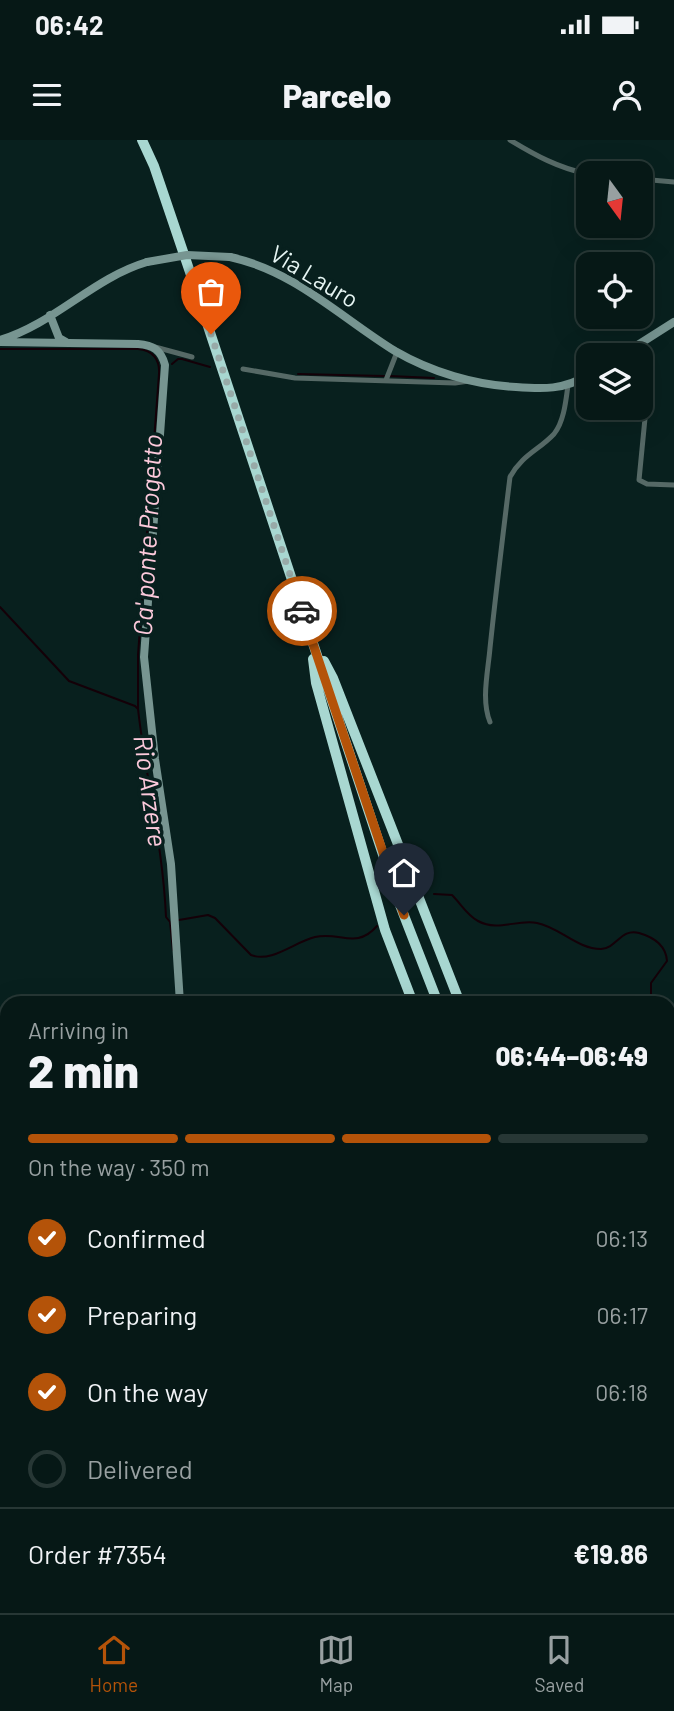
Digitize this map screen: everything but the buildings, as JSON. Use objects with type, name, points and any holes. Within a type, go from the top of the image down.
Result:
[{"type":"highway","points":[[142,140],[154,166],[418,955],[435,996]]},
{"type":"highway","points":[[309,632],[316,683],[347,798],[385,930],[410,996]]},
{"type":"highway","points":[[309,632],[333,678],[457,996]]},
{"type":"street","points":[[510,140],[545,161],[576,172]]},
{"type":"street","points":[[653,180],[674,182]]},
{"type":"street","name":"Via Lauro","points":[[0,341],[18,334],[116,275],[147,262],[187,255],[230,257],[274,271],[297,283],[412,360],[470,381],[541,389],[576,381]]},
{"type":"street","points":[[50,315],[60,338],[68,344]]},
{"type":"street","points":[[642,343],[674,322]]},
{"type":"street","points":[[0,341],[138,344],[192,357]]},
{"type":"street","points":[[152,346],[161,355],[165,365],[144,657],[153,746],[171,864],[180,996]]},
{"type":"street","points":[[386,380],[397,352]]},
{"type":"street","points":[[165,365],[172,355],[178,353]]},
{"type":"street","name":"Via Lauro","points":[[243,369],[295,378],[455,383],[470,381]]},
{"type":"street","points":[[491,722],[485,710],[487,681],[510,477],[517,463],[554,433],[562,416],[568,385]]},
{"type":"street","points":[[645,420],[639,480],[647,484],[674,485]]},
{"type":"waterway","name":"Ca' ponte Progetto","points":[[0,349],[138,349],[148,351],[157,360],[159,374],[138,655],[138,709]]},
{"type":"waterway","points":[[172,364],[182,359],[210,367]]},
{"type":"waterway","points":[[298,374],[384,376]]},
{"type":"waterway","points":[[390,376],[434,378]]},
{"type":"waterway","name":"Rio Arzere","points":[[0,607],[69,681],[138,709],[166,917],[170,922],[173,950]]},
{"type":"waterway","name":"Rio Arzere","points":[[434,894],[452,895],[471,916],[485,924],[537,923],[592,948],[606,948],[633,932],[649,937],[661,946],[667,961],[651,983],[651,996]]},
{"type":"waterway","name":"Rio Arzere","points":[[179,920],[208,915],[215,918],[251,955],[259,957],[275,954],[315,937],[362,937],[377,926]]},
{"type":"way so far","points":[[211,334],[302,611]]},
{"type":"route","points":[[302,611],[404,915]]}]
